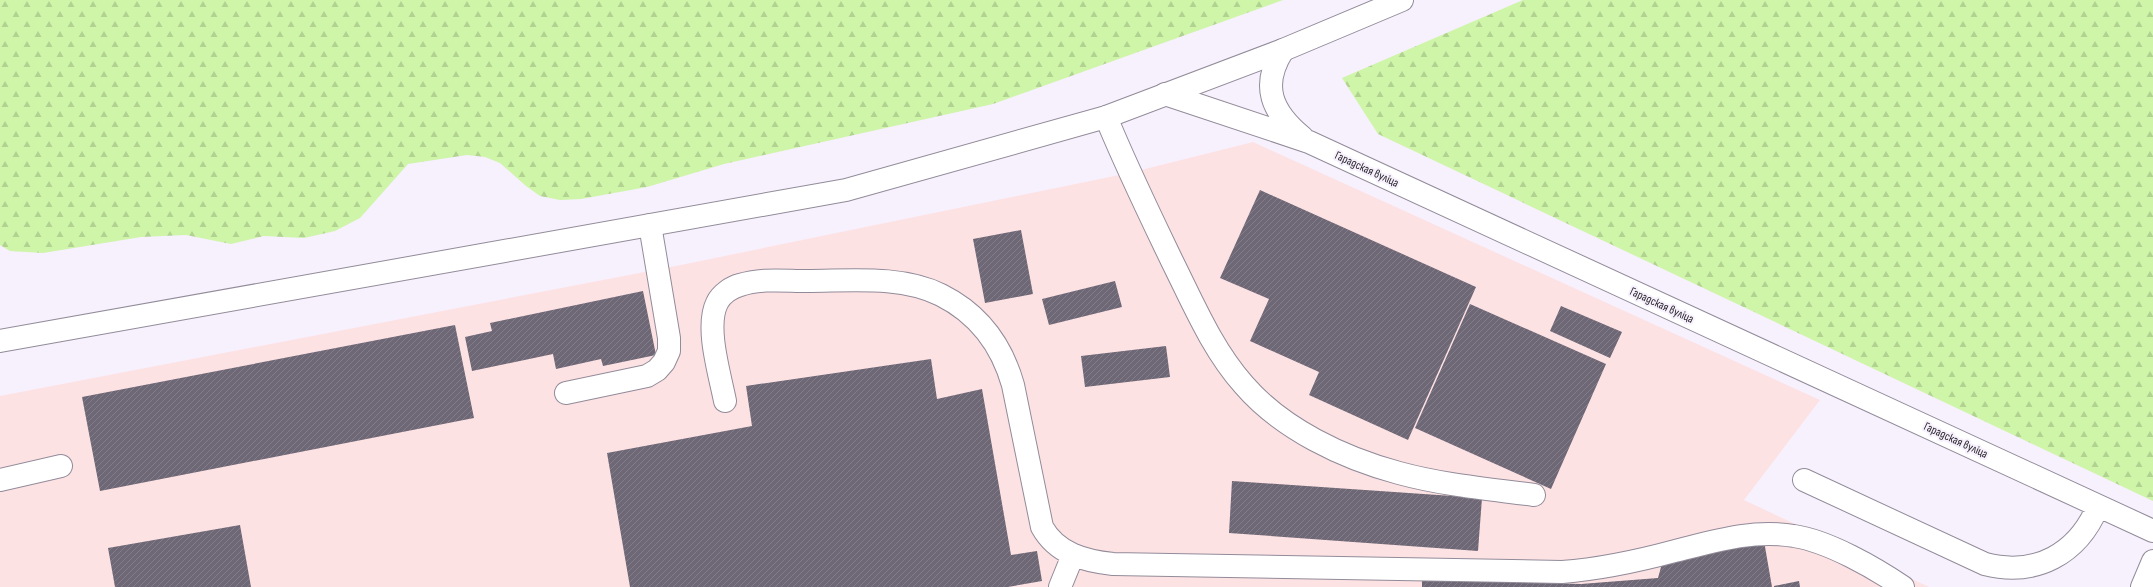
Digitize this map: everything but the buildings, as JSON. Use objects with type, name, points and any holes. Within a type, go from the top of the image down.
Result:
[{"type":"main road","points":[[0,341],[846,190],[1106,117],[1282,50],[1402,0]]},
{"type":"main road","points":[[1282,50],[1271,74],[1273,103],[1281,116],[1309,142]]},
{"type":"main road","name":"Гарадская вуліца","points":[[1165,94],[1309,142],[2153,530]]},
{"type":"main road","points":[[1106,117],[1129,173],[1206,329],[1223,357],[1244,385],[1269,408],[1297,429],[1329,447],[1398,473],[1438,482],[1534,495]]},
{"type":"main road","points":[[566,393],[647,376],[664,362],[668,351],[670,338],[650,225]]},
{"type":"main road","points":[[725,401],[712,328],[713,314],[717,302],[727,291],[739,285],[767,281],[870,280],[922,288],[942,295],[973,318],[999,347],[1007,364],[1013,385],[1042,527],[1047,536],[1055,544],[1073,555],[1093,561],[1114,564],[1562,572],[1613,566],[1743,535],[1778,534],[1796,536],[1819,543],[1870,567],[1903,587]]},
{"type":"main road","points":[[0,480],[61,466]]},
{"type":"main road","points":[[1804,480],[1985,564],[2001,568],[2020,568],[2053,559],[2066,550],[2087,528],[2098,506]]},
{"type":"main road","points":[[1060,587],[1073,555]]},
{"type":"main road","points":[[2142,587],[2153,561]]},
{"type":"shaded area","points":[[1253,142],[1820,400],[1744,500],[1929,587],[0,587],[0,396],[681,265],[1129,173]]},
{"type":"green space","points":[[0,0],[1283,0],[993,104],[724,164],[647,187],[581,199],[560,200],[540,196],[500,163],[485,157],[467,155],[408,164],[360,218],[335,231],[304,238],[264,236],[231,244],[186,235],[141,237],[43,253],[10,251],[0,245]]},
{"type":"green space","points":[[1523,0],[2153,0],[2153,501],[1378,134],[1342,78]]}]
